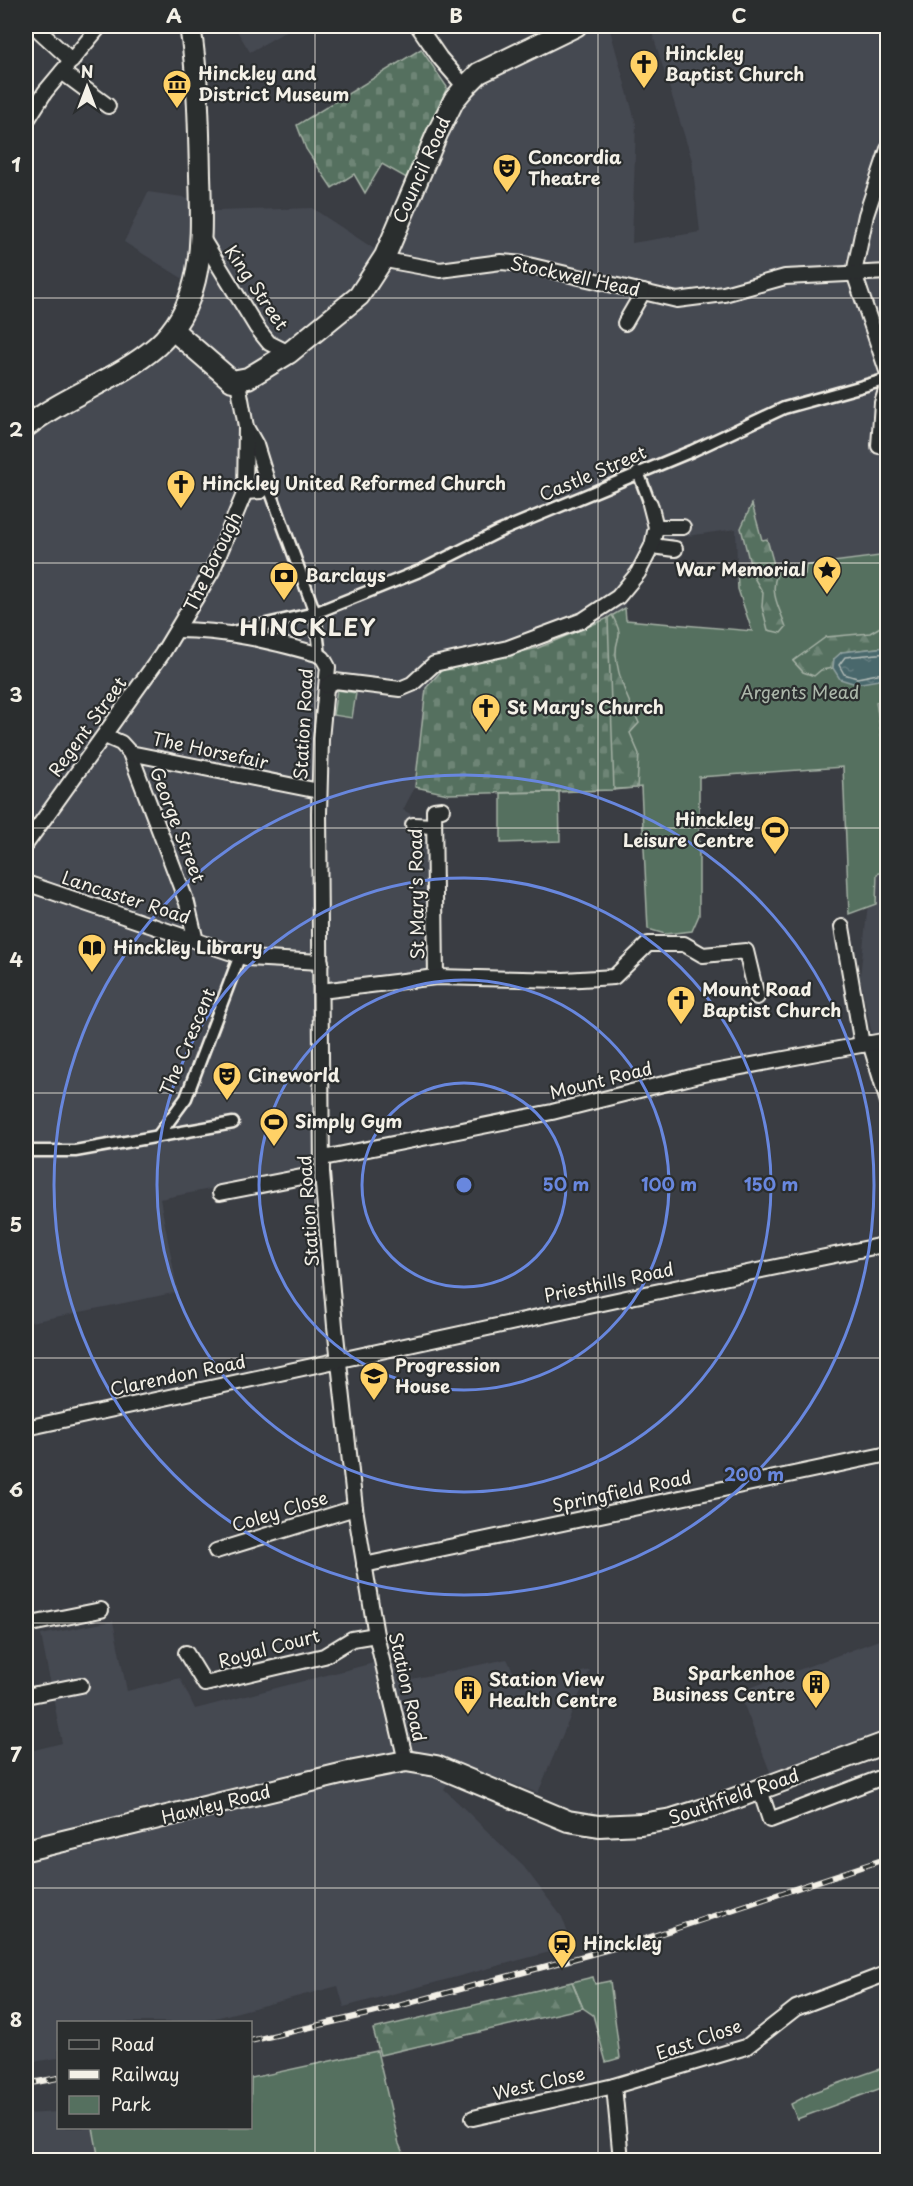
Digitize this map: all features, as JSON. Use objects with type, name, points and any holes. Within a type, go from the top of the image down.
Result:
[{"type":"main road","points":[[26,428],[44,412],[144,356],[172,330],[183,313],[195,280],[200,235],[201,138],[190,26]]},
{"type":"main road","name":"Council Road","points":[[385,256],[446,114],[465,87],[479,73],[576,26]]},
{"type":"main road","points":[[172,330],[191,343],[226,378],[238,382],[289,353],[359,296],[385,256]]},
{"type":"main road","name":"Southfield Road","points":[[406,1761],[436,1766],[557,1818],[598,1826],[641,1824],[672,1819],[760,1790],[888,1742]]},
{"type":"main road","name":"Hawley Road","points":[[26,1850],[349,1772],[406,1761]]},
{"type":"street","points":[[34,26],[72,61]]},
{"type":"street","points":[[26,122],[62,72],[100,26]]},
{"type":"street","points":[[418,26],[440,58],[465,87]]},
{"type":"street","points":[[62,72],[108,106]]},
{"type":"street","points":[[888,149],[867,215],[854,273],[888,374]]},
{"type":"street","name":"King Street","points":[[200,235],[256,328],[269,343],[289,353]]},
{"type":"street","name":"Stockwell Head","points":[[385,256],[391,261],[440,270],[501,262],[524,264],[676,300],[724,294],[785,277],[888,272]]},
{"type":"street","points":[[625,323],[644,292]]},
{"type":"street","name":"Castle Street","points":[[232,633],[315,613],[422,570],[498,532],[692,451],[784,408],[888,379]]},
{"type":"street","name":"The Borough","points":[[177,630],[212,571],[245,492],[246,427],[238,382]]},
{"type":"street","points":[[879,446],[882,402],[888,384]]},
{"type":"street","name":"The Borough","points":[[246,427],[256,445],[315,613],[320,656]]},
{"type":"street","points":[[327,686],[335,681],[400,689],[412,684],[435,664],[508,648],[583,620],[618,597],[638,573],[652,546],[656,526],[638,472]]},
{"type":"street","name":"The Borough","points":[[245,492],[261,491],[268,484]]},
{"type":"street","points":[[656,526],[683,527]]},
{"type":"street","points":[[652,546],[675,549]]},
{"type":"street","points":[[177,630],[232,633],[320,656]]},
{"type":"street","name":"Regent Street","points":[[26,844],[105,736],[177,630]]},
{"type":"street","name":"Station Road","points":[[320,656],[328,667],[319,791],[322,1166],[355,1508],[376,1635],[406,1761]]},
{"type":"street","name":"George Street","points":[[105,736],[121,743],[130,753],[187,903],[196,941]]},
{"type":"street","name":"The Horsefair","points":[[130,753],[319,791]]},
{"type":"street","name":"St Mary's Road","points":[[321,991],[436,977],[434,826],[435,810],[442,809]]},
{"type":"street","points":[[413,825],[434,826]]},
{"type":"street","name":"Lancaster Road","points":[[26,883],[240,956],[321,962]]},
{"type":"street","points":[[842,927],[866,1044],[888,1102]]},
{"type":"street","points":[[436,977],[564,980],[614,977],[648,944],[684,944],[703,955],[746,951],[757,997]]},
{"type":"street","name":"The Crescent","points":[[158,1136],[186,1098],[240,956]]},
{"type":"street","name":"Mount Road","points":[[220,1193],[322,1166],[703,1074],[888,1040]]},
{"type":"street","points":[[26,1151],[75,1151],[233,1123]]},
{"type":"street","name":"Priesthills Road","points":[[339,1360],[888,1244]]},
{"type":"street","name":"Clarendon Road","points":[[26,1428],[339,1360]]},
{"type":"street","name":"Springfield Road","points":[[364,1564],[888,1454]]},
{"type":"street","name":"Coley Close","points":[[216,1551],[355,1508]]},
{"type":"street","points":[[26,1625],[101,1610]]},
{"type":"street","name":"Royal Court","points":[[186,1653],[205,1684],[324,1656],[352,1639],[376,1635]]},
{"type":"street","points":[[26,1696],[81,1685]]},
{"type":"street","points":[[760,1790],[770,1820],[888,1775]]},
{"type":"street","name":"East Close","points":[[614,2086],[746,2047],[796,2008],[888,1973]]},
{"type":"street","points":[[614,2086],[621,2160]]},
{"type":"street","name":"West Close","points":[[473,2118],[614,2086]]},
{"type":"shaded area","points":[[234,26],[288,26],[290,29],[250,52]]},
{"type":"shaded area","points":[[594,26],[609,26],[636,124],[632,243],[700,232],[692,160],[650,26],[887,26],[887,555],[802,566],[776,573],[772,560],[737,568],[736,529],[674,538],[676,557],[647,556],[624,590],[625,608],[538,648],[442,670],[426,689],[415,787],[403,810],[434,826],[436,973],[321,988],[321,1167],[160,1199],[178,1292],[26,1323],[26,427],[144,356],[193,285],[124,242],[148,192],[183,197],[215,211],[312,208],[385,256],[391,264],[407,234],[468,92],[535,52]]},
{"type":"shaded area","points":[[887,731],[887,1031],[872,1034],[860,977],[878,810],[881,732]]},
{"type":"shaded area","points":[[113,1621],[127,1691],[180,1678],[195,1709],[401,1656],[407,1680],[507,1659],[521,1686],[590,1670],[538,1793],[460,1764],[444,1789],[524,1867],[562,1917],[569,1936],[562,1938],[565,1948],[344,2007],[338,1986],[204,2021],[57,2021],[57,2058],[26,2063],[26,1752],[62,1743],[41,1635]]},
{"type":"shaded area","name":"Sparkenhoe Business Centre","points":[[887,1637],[887,1732],[772,1777],[739,1692]]},
{"type":"shaded area","points":[[57,2112],[57,2129],[93,2129],[99,2160],[26,2160],[26,2114]]},
{"type":"green space","points":[[421,49],[447,87],[410,180],[382,164],[365,193],[354,174],[332,188],[306,149],[297,125]]},
{"type":"green space","points":[[752,504],[762,540],[767,539],[776,572],[806,566],[805,574],[777,574],[775,594],[786,627],[781,633],[768,630],[762,607],[763,593],[753,576],[741,528]]},
{"type":"green space","name":"Argents Mead","points":[[887,555],[887,698],[876,702],[887,769],[888,870],[877,874],[876,904],[849,914],[843,767],[699,777],[699,915],[692,931],[665,934],[648,929],[641,787],[614,790],[608,618],[625,608],[626,620],[752,631],[738,589],[737,568],[772,560],[776,573],[802,566]]},
{"type":"green space","points":[[612,615],[619,633],[616,655],[619,673],[639,723],[630,733],[639,754],[637,788],[559,792],[608,618]]},
{"type":"green space","points":[[608,618],[614,790],[448,794],[415,787],[426,688],[442,670],[538,648]]},
{"type":"green space","points":[[887,623],[887,647],[842,652],[834,659],[833,668],[821,670],[814,676],[803,672],[793,661],[826,637],[870,633]]},
{"type":"green space","points":[[337,690],[356,693],[352,718],[333,715]]},
{"type":"green space","points":[[559,792],[560,841],[501,843],[501,793]]},
{"type":"green space","points":[[593,1977],[595,1984],[610,1981],[620,2058],[606,2062],[593,2015],[583,2008],[572,1982]]},
{"type":"green space","points":[[572,1982],[583,2008],[380,2055],[373,2029]]},
{"type":"green space","points":[[377,2051],[399,2144],[406,2160],[99,2160],[93,2129],[252,2129],[252,2078]]},
{"type":"green space","points":[[885,2067],[887,2086],[797,2119],[791,2104],[814,2092]]},
{"type":"water","points":[[887,647],[887,677],[884,679],[856,684],[840,679],[833,668],[834,659],[842,652]]},
{"type":"railway","points":[[252,2041],[372,2013],[632,1943],[888,1858]]},
{"type":"railway","points":[[26,2084],[57,2078]]},
{"type":"place","name":"Hinckley Baptist Church","points":[[644,90]]},
{"type":"place","name":"Hinckley and District Museum","points":[[177,110]]},
{"type":"place","name":"Concordia Theatre","points":[[507,194]]},
{"type":"place","name":"Hinckley United Reformed Church","points":[[181,510]]},
{"type":"place","name":"War Memorial","points":[[827,596]]},
{"type":"place","name":"Barclays","points":[[284,602]]},
{"type":"place","name":"St Mary's Church","points":[[486,734]]},
{"type":"place","name":"Hinckley Leisure Centre","points":[[775,856]]},
{"type":"place","name":"Hinckley Library","points":[[92,974]]},
{"type":"place","name":"Mount Road Baptist Church","points":[[681,1026]]},
{"type":"place","name":"Cineworld","points":[[227,1102]]},
{"type":"place","name":"Simply Gym","points":[[274,1148]]},
{"type":"place","name":"Progression House","points":[[374,1402]]},
{"type":"place","name":"Sparkenhoe Business Centre","points":[[816,1710]]},
{"type":"place","name":"Station View Health Centre","points":[[468,1716]]},
{"type":"place","name":"Hinckley","points":[[562,1970]]},
{"type":"district","name":"HINCKLEY","points":[[308,628]]}]
